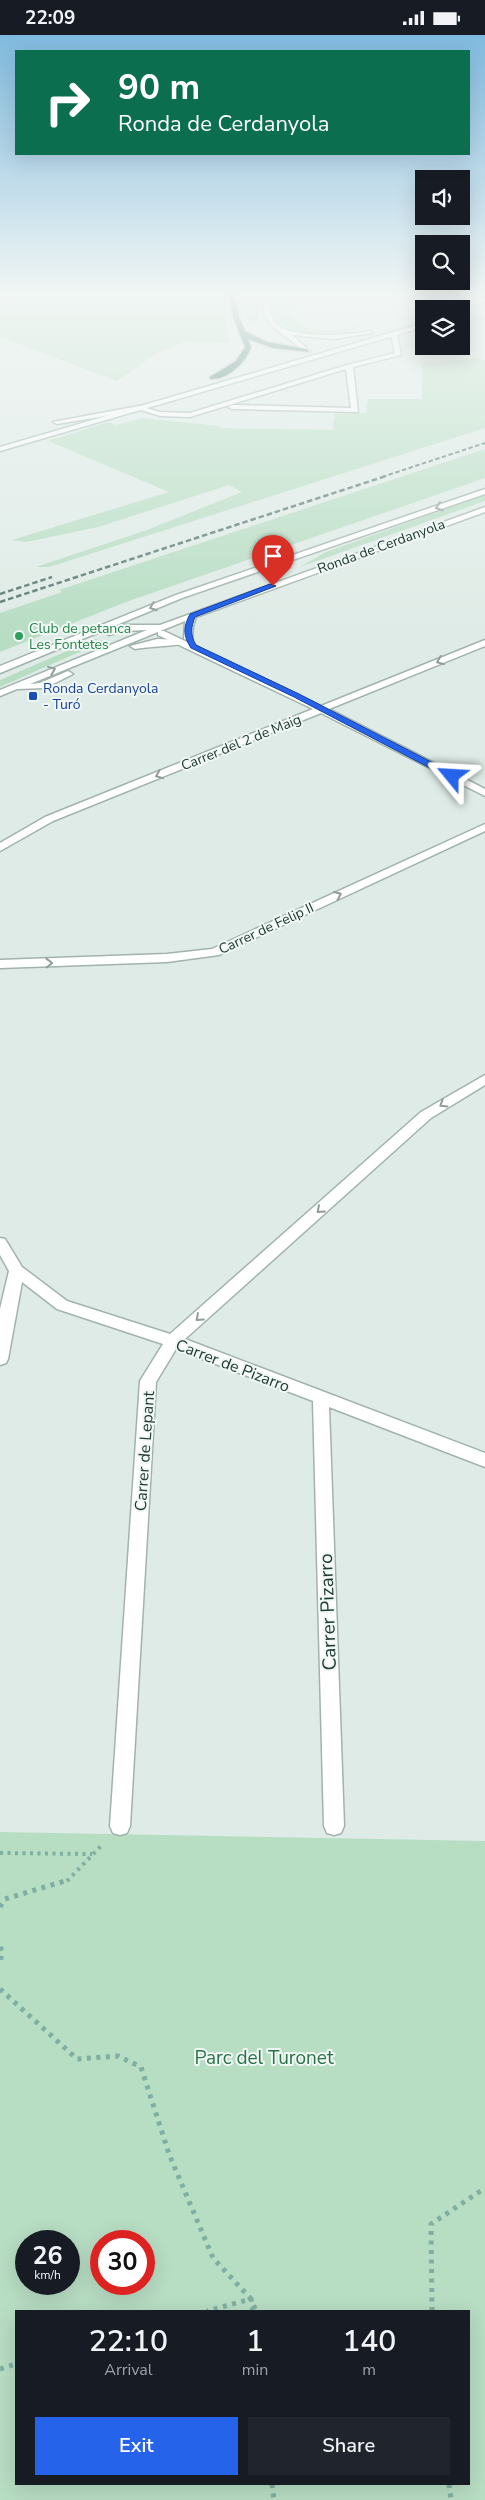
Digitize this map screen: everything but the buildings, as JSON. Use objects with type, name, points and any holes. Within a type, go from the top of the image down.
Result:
[{"type":"street","points":[[57,423],[114,406]]},
{"type":"street","points":[[0,449],[145,406]]},
{"type":"street","points":[[47,425],[138,408],[160,414],[190,415],[218,406]]},
{"type":"street","points":[[219,406],[355,410],[354,406]]},
{"type":"street","name":"Ronda de Cerdanyola","points":[[2,670],[74,636],[485,491]]},
{"type":"street","name":"Ronda de Cerdanyola","points":[[2,670],[123,627],[161,624],[192,615],[485,509]]},
{"type":"street","name":"Ronda de Cerdanyola","points":[[4,691],[295,565],[316,550]]},
{"type":"street","points":[[188,643],[188,626],[192,615]]},
{"type":"street","points":[[161,624],[188,643],[485,793]]},
{"type":"street","name":"Ronda de Cerdanyola","points":[[4,691],[42,686],[126,648],[157,642],[188,643]]},
{"type":"street","name":"Carrer del 2 de Maig","points":[[0,848],[50,819],[485,643]]},
{"type":"street","name":"Carrer de Felip II","points":[[0,964],[167,959],[215,952],[485,827]]},
{"type":"street","name":"Carrer de Lepant","points":[[120,1826],[148,1381],[173,1341],[426,1115],[485,1079]]},
{"type":"street","name":"Carrer de Pizarro","points":[[0,1243],[17,1271],[62,1305],[173,1341],[320,1399],[485,1460]]},
{"type":"street","points":[[0,1359],[9,1301],[17,1271]]},
{"type":"street","name":"Carrer Pizarro","points":[[320,1399],[334,1826]]},
{"type":"path","points":[[0,1907],[6,1899],[66,1882],[120,1826]]},
{"type":"path","points":[[0,1853],[93,1854]]},
{"type":"path","points":[[0,1947],[2,1951],[0,1964]]},
{"type":"path","points":[[0,1989],[77,2059],[118,2056],[141,2067],[169,2154],[213,2258],[251,2299],[255,2310]]},
{"type":"path","points":[[432,2310],[431,2224],[485,2187]]},
{"type":"path","points":[[212,2310],[251,2299]]},
{"type":"path","points":[[0,2369],[15,2364]]},
{"type":"path","points":[[272,2485],[274,2500]]},
{"type":"path","points":[[449,2485],[451,2500]]},
{"type":"green space","points":[[367,406],[485,406],[485,428],[49,567],[36,567],[147,530],[242,492],[229,485],[98,527],[26,542],[12,540],[169,492],[48,441],[109,422],[115,425],[143,418],[220,426],[220,428],[333,430],[335,414],[366,413]]},
{"type":"green space","points":[[485,449],[485,478],[126,602],[0,652],[0,613],[62,592],[59,590]]},
{"type":"green space","points":[[485,495],[485,501],[300,567],[326,552]]},
{"type":"green space","points":[[95,639],[104,641],[0,687],[0,680]]},
{"type":"green space","name":"Parc del Turonet","points":[[0,1832],[485,1841],[485,2500],[0,2500]]},
{"type":"railway","points":[[382,477],[485,443]]},
{"type":"railway","points":[[0,602],[386,476]]},
{"type":"railway","points":[[0,594],[52,577]]},
{"type":"place","name":"Club de petanca Les Fontetes","points":[[19,636]]},
{"type":"place","name":"Ronda Cerdanyola - Turó","points":[[33,696]]},
{"type":"route","points":[[273,586],[192,615],[188,626],[189,639],[194,646],[452,776]]}]
